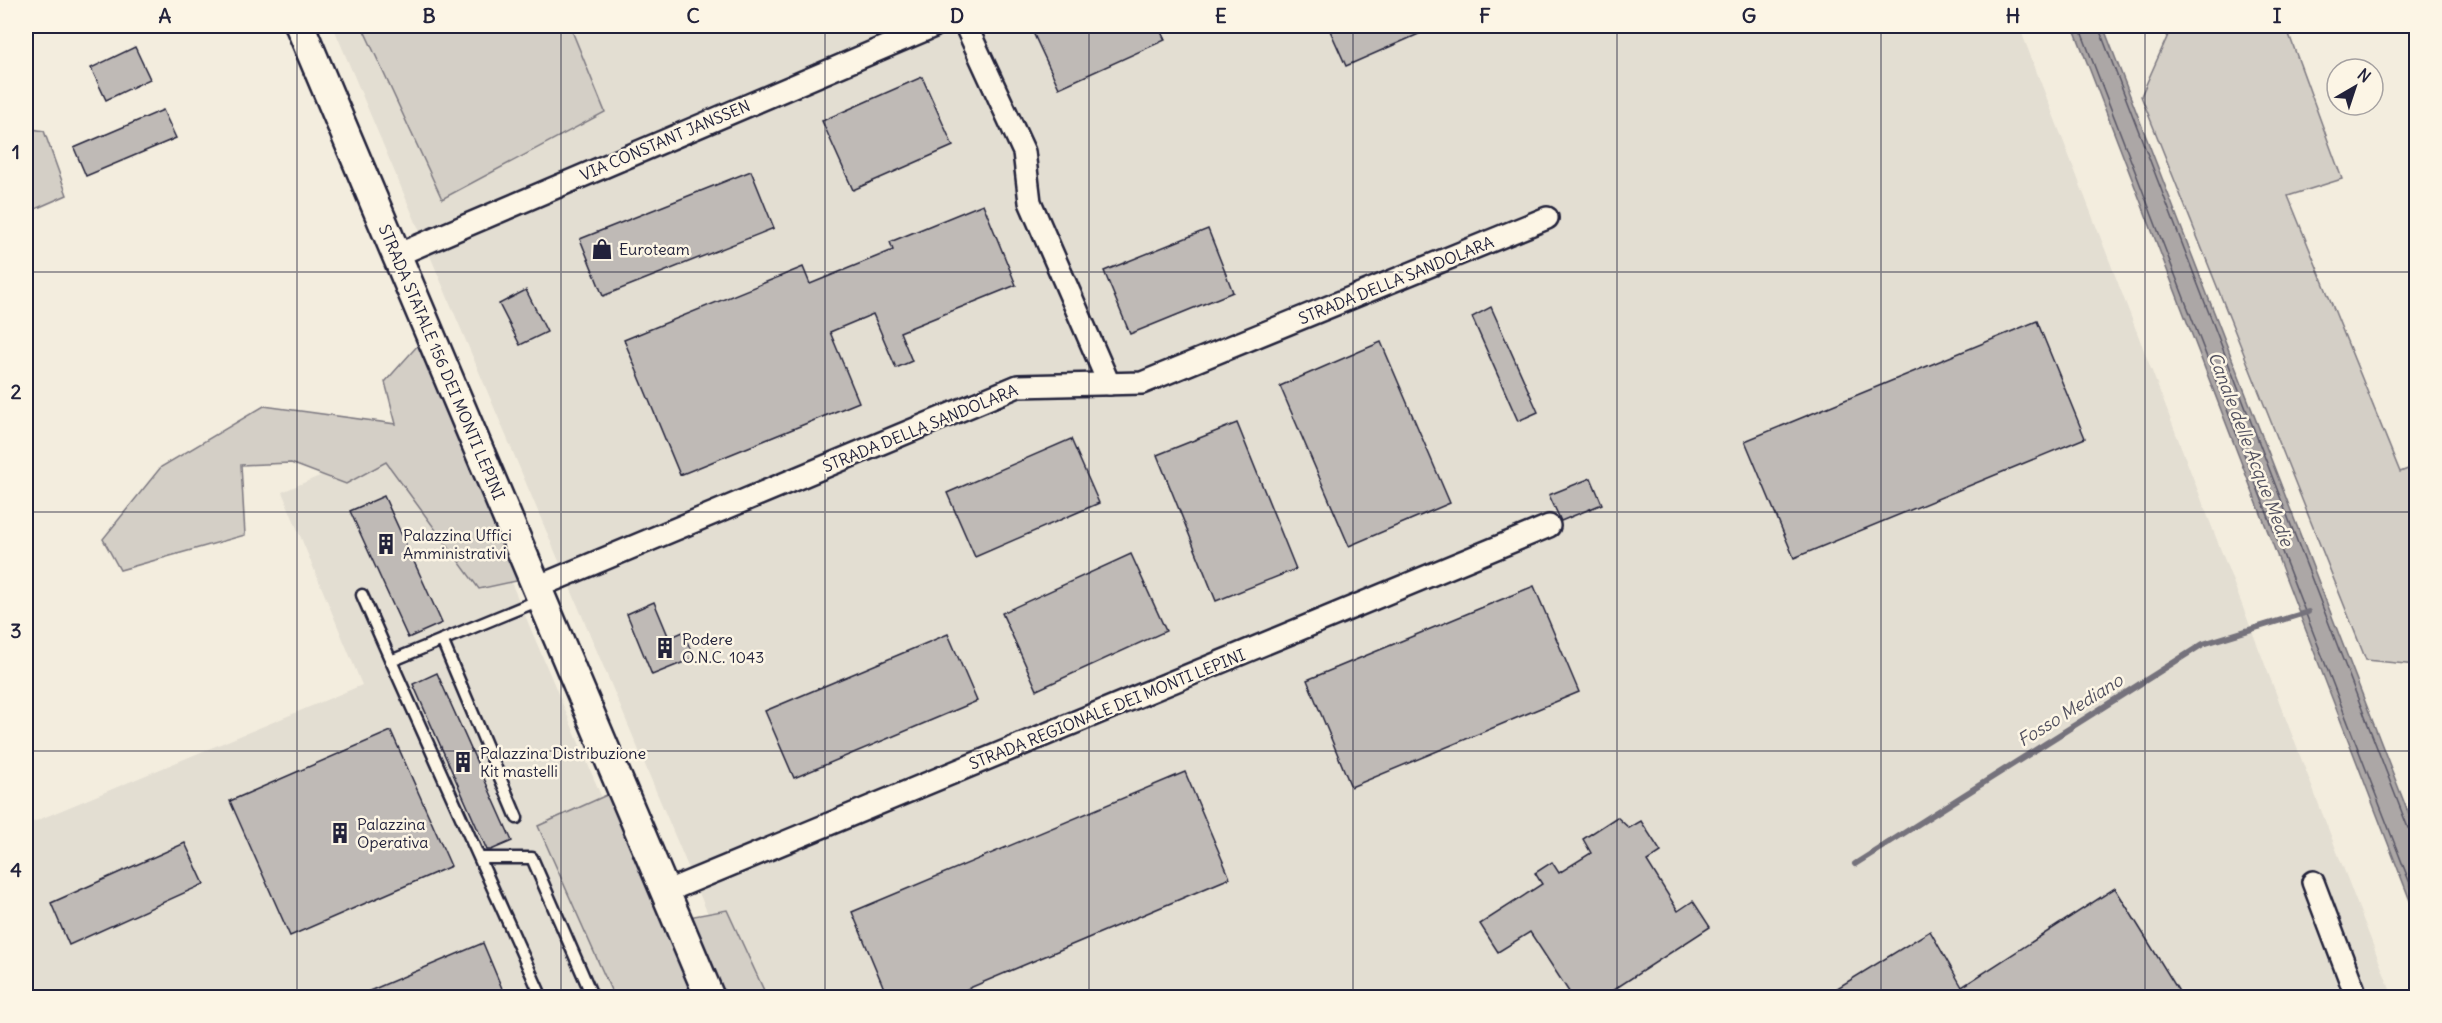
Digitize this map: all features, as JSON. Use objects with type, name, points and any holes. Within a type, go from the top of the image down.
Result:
[{"type":"main road","name":"STRADA STATALE 156 DEI MONTI LEPINI","points":[[300,26],[710,998]]},
{"type":"street","name":"VIA CONSTANT JANSSEN","points":[[397,255],[934,26]]},
{"type":"street","points":[[966,26],[1024,152],[1030,202],[1109,384]]},
{"type":"street","name":"STRADA DELLA SANDOLARA","points":[[539,593],[1018,386],[1142,383],[1547,218]]},
{"type":"street","name":"STRADA REGIONALE DEI MONTI LEPINI","points":[[665,892],[1549,526]]},
{"type":"street","points":[[2313,882],[2357,998]]},
{"type":"lane","points":[[391,661],[539,593]]},
{"type":"lane","points":[[362,595],[542,998]]},
{"type":"lane","points":[[442,639],[517,818]]},
{"type":"lane","points":[[481,858],[532,858],[593,998]]},
{"type":"shaded area","points":[[333,26],[2019,26],[2393,997],[743,997]]},
{"type":"shaded area","points":[[362,26],[570,26],[605,112],[442,199]]},
{"type":"shaded area","points":[[2172,26],[2286,26],[2342,179],[2288,196],[2400,472],[2416,466],[2416,665],[2366,660],[2141,96]]},
{"type":"shaded area","points":[[26,128],[44,131],[67,195],[26,213]]},
{"type":"shaded area","points":[[419,344],[521,580],[479,589],[386,462],[346,484],[291,463],[241,465],[245,535],[120,570],[103,539],[161,467],[264,406],[396,424],[385,382]]},
{"type":"shaded area","points":[[444,423],[686,997],[26,998],[26,825],[362,685],[282,492]]},
{"type":"shaded area","points":[[609,794],[667,921],[727,910],[767,997],[614,997],[538,826]]},
{"type":"water","name":"Canale delle Acque Medie","points":[[2073,26],[2103,26],[2416,833],[2416,916]]},
{"type":"building","points":[[1030,26],[1158,26],[1165,40],[1059,88]]},
{"type":"building","points":[[1328,26],[1437,26],[1346,66]]},
{"type":"building","points":[[135,47],[150,79],[106,100],[91,68]]},
{"type":"building","points":[[922,77],[953,146],[853,190],[822,121]]},
{"type":"building","points":[[163,110],[176,138],[86,176],[74,148]]},
{"type":"building","points":[[751,171],[774,228],[603,296],[580,239]]},
{"type":"building","points":[[983,204],[1016,285],[900,332],[912,361],[896,368],[873,314],[830,332],[859,402],[680,475],[624,340],[803,267],[810,284],[893,250],[890,242]]},
{"type":"building","points":[[1208,229],[1233,292],[1130,334],[1104,271]]},
{"type":"building","points":[[526,290],[547,332],[520,345],[499,304]]},
{"type":"building","points":[[1491,307],[1538,412],[1518,421],[1472,317]]},
{"type":"building","points":[[2037,321],[2085,438],[1794,558],[1745,441]]},
{"type":"building","points":[[1381,342],[1450,503],[1349,546],[1280,386]]},
{"type":"building","points":[[1237,423],[1296,569],[1216,601],[1157,455]]},
{"type":"building","points":[[1071,439],[1099,503],[975,557],[947,493]]},
{"type":"building","points":[[1591,478],[1602,504],[1561,521],[1549,495]]},
{"type":"building","name":"Palazzina Uffici Amministrativi","points":[[384,496],[442,623],[408,638],[350,511]]},
{"type":"building","points":[[1131,554],[1166,631],[1037,690],[1002,613]]},
{"type":"building","points":[[1534,586],[1579,692],[1351,787],[1307,680]]},
{"type":"building","name":"Podere O.N.C. 1043","points":[[654,602],[669,638],[683,632],[694,658],[652,675],[627,614]]},
{"type":"building","points":[[948,634],[977,701],[794,778],[765,711]]},
{"type":"building","name":"Palazzina Distribuzione Kit mastelli","points":[[437,673],[512,841],[491,850],[487,850],[413,684]]},
{"type":"building","name":"Palazzina Operativa","points":[[391,731],[451,866],[290,936],[230,801]]},
{"type":"building","points":[[1185,772],[1230,878],[946,998],[888,998],[852,912]]},
{"type":"building","points":[[1617,817],[1629,828],[1641,821],[1661,852],[1647,861],[1678,911],[1693,901],[1710,927],[1601,998],[1573,998],[1530,932],[1498,952],[1480,924],[1542,884],[1535,873],[1552,862],[1559,873],[1591,853],[1583,839]]},
{"type":"building","points":[[185,843],[204,884],[69,945],[51,903]]},
{"type":"building","points":[[2115,888],[2183,998],[1821,998],[1930,931],[1962,987]]},
{"type":"building","points":[[483,943],[506,998],[355,998],[355,997]]},
{"type":"waterway","name":"Fosso Mediano","points":[[1855,864],[2203,644],[2308,612]]},
{"type":"place","name":"Euroteam","points":[[602,249]]},
{"type":"place","name":"Palazzina Uffici Amministrativi","points":[[386,544]]},
{"type":"place","name":"Podere O.N.C. 1043","points":[[665,648]]},
{"type":"place","name":"Palazzina Distribuzione Kit mastelli","points":[[463,762]]},
{"type":"place","name":"Palazzina Operativa","points":[[340,833]]}]
